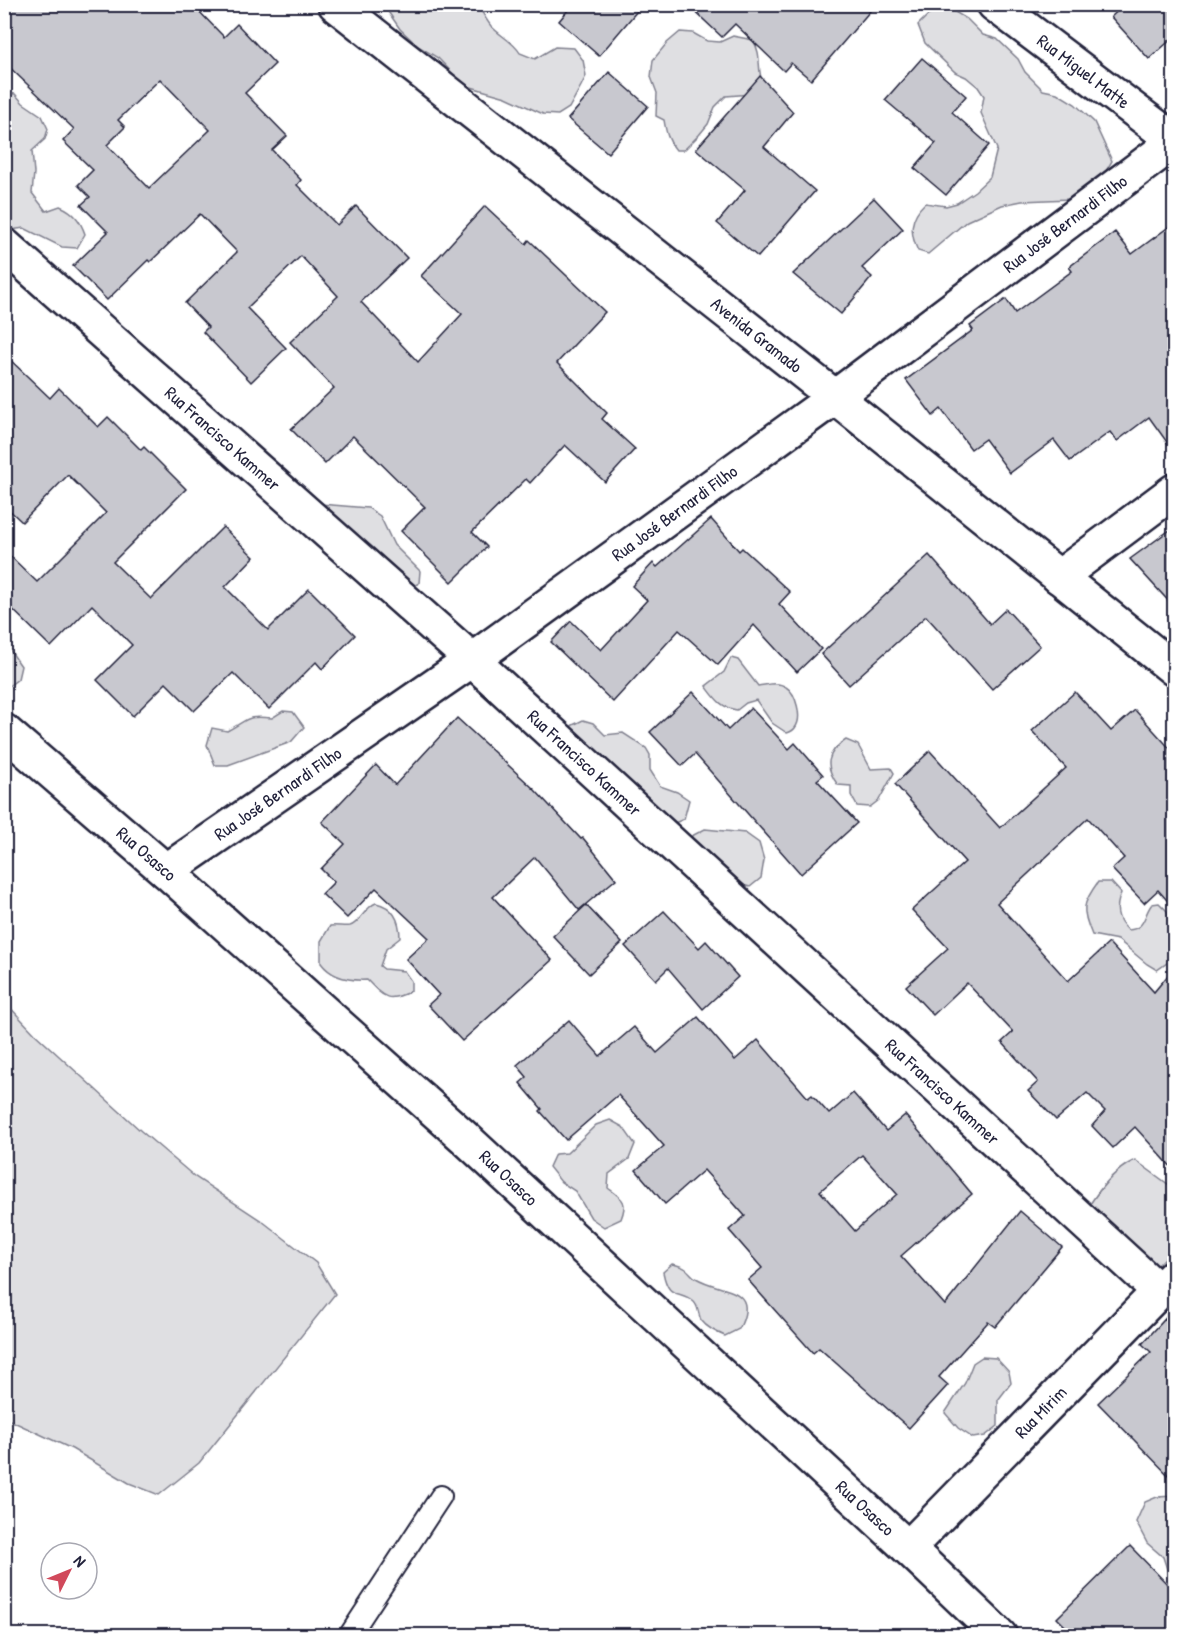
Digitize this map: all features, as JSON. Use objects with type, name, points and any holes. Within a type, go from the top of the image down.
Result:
[{"type":"street","name":"Rua Miguel Matte","points":[[994,4],[1174,141]]},
{"type":"street","name":"Avenida Gramado","points":[[337,5],[835,397],[1174,669]]},
{"type":"street","name":"Rua José Bernardi Filho","points":[[166,871],[472,660],[835,397],[1174,141]]},
{"type":"street","name":"Rua Francisco Kammer","points":[[4,245],[472,660],[1167,1284]]},
{"type":"street","points":[[1059,577],[1174,491]]},
{"type":"street","name":"Rua Osasco","points":[[4,731],[166,871],[464,1137],[1000,1635]]},
{"type":"street","name":"Rua Mirim","points":[[908,1548],[1167,1284]]},
{"type":"lane","points":[[349,1635],[441,1496]]},
{"type":"shaded area","points":[[385,5],[478,5],[491,26],[520,53],[535,59],[555,47],[574,48],[583,60],[586,76],[569,108],[558,115],[543,114],[506,97],[464,85],[438,58],[418,46],[400,29]]},
{"type":"shaded area","points":[[942,7],[967,19],[983,35],[997,39],[1018,59],[1025,72],[1043,90],[1057,93],[1075,104],[1094,122],[1112,161],[1103,176],[1070,199],[1022,201],[1002,205],[967,221],[928,254],[918,251],[915,244],[912,225],[916,214],[925,203],[946,206],[957,203],[975,191],[990,177],[997,149],[981,113],[984,96],[978,87],[966,77],[955,72],[925,43],[918,25],[930,13]]},
{"type":"shaded area","points":[[680,32],[693,33],[707,41],[720,42],[733,36],[753,40],[758,51],[763,84],[752,94],[726,96],[715,107],[708,124],[699,135],[684,150],[676,150],[668,136],[664,120],[656,116],[657,93],[651,77],[653,60]]},
{"type":"shaded area","points":[[5,93],[15,94],[23,103],[42,116],[48,129],[45,139],[32,151],[34,173],[32,193],[46,211],[60,206],[76,217],[85,234],[77,248],[62,247],[24,228],[11,230],[5,228]]},
{"type":"shaded area","points":[[320,504],[368,508],[380,516],[394,545],[420,571],[419,583],[409,589]]},
{"type":"shaded area","points":[[5,643],[21,666],[18,679],[4,689]]},
{"type":"shaded area","points":[[731,658],[738,660],[758,686],[779,684],[790,690],[798,712],[797,724],[793,730],[787,733],[772,723],[756,700],[746,703],[737,710],[723,705],[716,698],[706,686],[724,672]]},
{"type":"shaded area","points":[[283,711],[293,712],[304,727],[291,742],[228,765],[215,765],[207,745],[212,728],[227,731],[247,719],[272,718]]},
{"type":"shaded area","points":[[583,720],[593,723],[605,735],[623,733],[646,748],[650,755],[650,770],[660,786],[677,792],[689,800],[684,819],[670,825],[566,731]]},
{"type":"shaded area","points":[[846,740],[858,745],[871,769],[891,768],[894,773],[879,800],[870,807],[857,806],[851,795],[851,786],[838,785],[831,772],[829,760],[831,755]]},
{"type":"shaded area","points":[[705,829],[745,833],[759,843],[764,860],[761,878],[750,887],[728,881],[688,838]]},
{"type":"shaded area","points":[[1098,882],[1111,882],[1121,893],[1118,913],[1121,922],[1128,930],[1141,924],[1152,904],[1159,903],[1167,911],[1174,926],[1174,958],[1157,970],[1118,940],[1092,935],[1086,919],[1085,907]]},
{"type":"shaded area","points":[[376,903],[392,911],[399,926],[400,938],[386,949],[380,966],[384,969],[404,971],[411,981],[411,991],[397,997],[382,995],[367,980],[347,979],[336,975],[321,963],[321,941],[330,926],[353,925]]},
{"type":"shaded area","points":[[4,1001],[35,1034],[195,1177],[262,1221],[316,1263],[335,1294],[199,1463],[159,1495],[129,1483],[72,1449],[5,1418]]},
{"type":"shaded area","points":[[610,1120],[623,1127],[635,1144],[629,1159],[609,1174],[608,1188],[621,1198],[624,1208],[621,1219],[604,1227],[591,1218],[575,1191],[561,1182],[549,1167],[555,1154],[567,1153],[596,1125]]},
{"type":"shaded area","points":[[1135,1160],[1174,1186],[1174,1249],[1157,1266],[1139,1269],[1081,1219],[1097,1193],[1111,1177]]},
{"type":"shaded area","points":[[672,1264],[684,1268],[706,1283],[726,1289],[742,1298],[745,1305],[739,1329],[725,1336],[703,1323],[694,1302],[671,1291],[668,1287],[663,1272]]},
{"type":"shaded area","points":[[982,1357],[996,1358],[1009,1372],[1011,1383],[998,1400],[998,1426],[985,1436],[973,1438],[958,1428],[945,1413],[965,1383],[973,1363]]},
{"type":"shaded area","points":[[1174,1496],[1174,1581],[1170,1578],[1163,1557],[1147,1543],[1136,1522],[1145,1502],[1157,1497]]},
{"type":"building","points":[[4,4],[192,4],[224,37],[237,24],[275,64],[245,93],[287,136],[272,150],[301,180],[297,185],[337,225],[356,206],[407,258],[361,302],[418,362],[462,314],[421,276],[485,206],[526,244],[529,240],[605,312],[557,363],[607,413],[602,419],[635,449],[605,482],[565,445],[530,483],[526,479],[472,532],[487,547],[452,582],[401,531],[425,507],[353,436],[325,464],[291,429],[334,388],[290,342],[338,296],[301,256],[247,308],[286,348],[251,382],[203,332],[208,327],[185,303],[237,252],[200,214],[107,300],[73,266],[108,232],[81,205],[90,197],[78,185],[93,170],[63,141],[74,129],[4,62]],"holes":[[[160,79],[210,130],[149,188],[107,145],[125,127],[118,120]]]},
{"type":"building","points":[[573,4],[643,4],[599,56],[559,21]]},
{"type":"building","points":[[687,4],[876,4],[811,80],[791,63],[784,71],[735,24],[722,37]]},
{"type":"building","points":[[1125,4],[1174,4],[1174,37],[1149,59],[1111,17]]},
{"type":"building","points":[[922,58],[966,96],[952,112],[989,145],[946,195],[914,168],[936,143],[885,100]]},
{"type":"building","points":[[609,72],[648,106],[608,153],[568,119]]},
{"type":"building","points":[[760,76],[793,112],[764,147],[815,191],[758,257],[717,223],[745,190],[696,149]]},
{"type":"building","points":[[874,198],[903,229],[862,268],[872,277],[841,314],[793,274]]},
{"type":"building","points":[[1174,223],[1174,452],[1149,417],[1117,441],[1110,432],[1070,461],[1054,440],[1010,473],[985,439],[971,449],[941,409],[933,416],[906,380],[973,330],[970,326],[1006,299],[1015,313],[1072,271],[1069,267],[1115,232],[1132,254]]},
{"type":"building","points":[[4,354],[50,398],[59,388],[98,427],[108,417],[141,450],[144,447],[186,489],[113,562],[151,599],[223,527],[254,557],[225,587],[268,630],[309,589],[355,635],[322,669],[316,662],[269,709],[233,673],[194,711],[166,683],[133,716],[97,680],[132,645],[92,605],[51,647],[4,601],[4,550],[37,582],[106,513],[68,475],[22,522],[4,505]]},
{"type":"building","points":[[711,519],[739,551],[742,548],[790,592],[779,604],[821,649],[797,672],[754,625],[718,665],[679,630],[613,702],[551,642],[571,621],[601,650],[647,600],[632,586],[653,563],[657,567]]},
{"type":"building","points":[[1174,527],[1174,607],[1130,559]]},
{"type":"building","points":[[929,555],[990,624],[1006,609],[1040,646],[992,689],[926,616],[849,685],[821,654]]},
{"type":"building","points":[[693,692],[728,730],[751,708],[789,749],[795,743],[823,775],[817,780],[857,823],[801,874],[695,754],[682,766],[650,732]]},
{"type":"building","points":[[1075,692],[1111,731],[1135,710],[1174,753],[1174,908],[1158,890],[1144,903],[1112,869],[1124,858],[1088,818],[997,903],[1068,981],[1109,943],[1154,992],[1174,968],[1174,1170],[1135,1127],[1113,1148],[1092,1126],[1105,1111],[1087,1093],[1056,1120],[1028,1091],[1038,1082],[1002,1042],[1013,1032],[967,983],[933,1015],[906,986],[948,948],[912,910],[965,862],[895,784],[930,751],[1000,828],[1066,768],[1032,731]]},
{"type":"building","points":[[457,718],[534,789],[581,839],[583,838],[616,879],[579,910],[535,857],[493,897],[552,960],[462,1041],[428,1005],[439,995],[406,959],[429,938],[376,888],[347,918],[322,894],[334,882],[321,869],[345,844],[322,822],[376,765],[395,785]]},
{"type":"building","points":[[586,905],[622,943],[589,974],[553,936]]},
{"type":"building","points":[[664,911],[699,948],[706,941],[738,977],[703,1009],[668,968],[656,980],[625,946]]},
{"type":"building","points":[[698,1017],[735,1060],[758,1040],[808,1098],[812,1095],[829,1114],[853,1093],[886,1131],[905,1115],[972,1194],[901,1256],[945,1305],[1020,1211],[1062,1247],[995,1327],[988,1322],[939,1377],[948,1385],[909,1428],[819,1348],[813,1353],[748,1280],[762,1268],[729,1230],[745,1216],[704,1170],[665,1204],[636,1170],[664,1146],[618,1095],[566,1140],[540,1111],[542,1109],[520,1083],[527,1077],[517,1065],[569,1020],[600,1056],[634,1027],[657,1053]],"holes":[[[862,1155],[897,1194],[855,1231],[820,1191]]]},
{"type":"building","points":[[1174,1309],[1174,1481],[1098,1403],[1151,1352],[1142,1344]]},
{"type":"building","points":[[1130,1546],[1174,1591],[1174,1635],[1074,1635],[1057,1618]]}]
